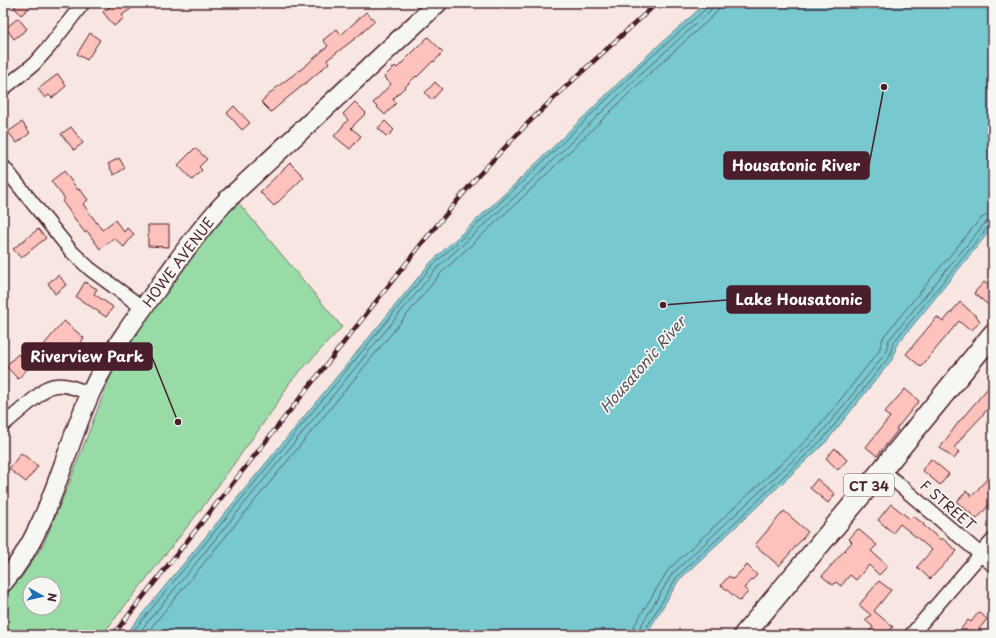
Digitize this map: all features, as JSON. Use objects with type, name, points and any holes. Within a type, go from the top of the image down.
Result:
[{"type":"main road","name":"HOWE AVENUE","points":[[3,584],[29,546],[48,507],[91,394],[116,347],[198,233],[227,200],[438,3]]},
{"type":"main road","name":"CT 34","points":[[744,635],[993,334]]},
{"type":"street","points":[[3,89],[34,64],[50,46],[82,3]]},
{"type":"street","points":[[3,166],[71,251],[90,269],[143,308]]},
{"type":"street","points":[[3,425],[51,386],[61,385],[91,394]]},
{"type":"street","name":"F STREET","points":[[882,470],[993,565]]},
{"type":"street","points":[[910,635],[993,540]]},
{"type":"green space","points":[[237,201],[342,327],[290,382],[275,407],[202,508],[102,635],[3,635],[3,597],[22,576],[22,616],[62,616],[62,576],[22,576],[43,545],[68,486],[112,372],[149,309],[191,254]]},
{"type":"water","points":[[706,3],[993,3],[993,227],[896,346],[894,357],[826,442],[679,580],[646,635],[125,635],[430,263],[514,185],[640,62]]},
{"type":"building","points":[[19,3],[35,3],[21,15],[14,7]]},
{"type":"building","points":[[115,3],[139,3],[122,15],[124,18],[114,26],[103,12]]},
{"type":"building","points":[[366,12],[375,21],[327,60],[329,63],[312,78],[271,112],[261,102],[277,87],[304,67],[328,46],[323,40],[337,29],[341,35]]},
{"type":"building","points":[[18,18],[27,29],[14,39],[6,28]]},
{"type":"building","points":[[90,33],[100,40],[87,60],[77,54]]},
{"type":"building","points":[[428,37],[443,52],[393,99],[396,103],[385,115],[373,103],[391,84],[384,77],[395,66],[397,68]]},
{"type":"building","points":[[58,74],[66,86],[52,98],[49,95],[45,98],[38,89]]},
{"type":"building","points":[[435,82],[442,89],[432,100],[425,93]]},
{"type":"building","points":[[355,102],[366,113],[351,128],[361,136],[350,149],[334,136],[348,120],[343,114]]},
{"type":"building","points":[[234,106],[250,123],[242,130],[227,113]]},
{"type":"building","points":[[385,121],[394,130],[387,137],[378,128]]},
{"type":"building","points":[[22,122],[30,133],[17,143],[8,132]]},
{"type":"building","points":[[71,127],[83,143],[74,150],[61,134]]},
{"type":"building","points":[[195,148],[207,159],[199,167],[202,170],[192,180],[178,165]]},
{"type":"building","points":[[119,158],[125,168],[114,175],[108,164]]},
{"type":"building","points":[[290,163],[304,177],[274,206],[260,192]]},
{"type":"building","points":[[64,171],[78,190],[80,189],[88,200],[83,204],[102,230],[115,220],[124,232],[127,228],[134,234],[124,247],[114,238],[100,249],[87,231],[85,233],[62,201],[65,199],[51,181]]},
{"type":"building","points":[[148,225],[169,225],[169,247],[148,246]]},
{"type":"building","points":[[38,229],[46,238],[21,258],[13,249]]},
{"type":"building","points":[[59,275],[66,285],[55,294],[48,283]]},
{"type":"building","points":[[85,282],[97,289],[94,294],[113,307],[106,317],[76,297]]},
{"type":"building","points":[[984,282],[993,290],[993,297],[987,304],[974,293]]},
{"type":"building","points":[[960,302],[978,318],[980,322],[972,330],[970,328],[968,329],[959,321],[921,367],[906,354],[937,317],[943,322]]},
{"type":"building","points":[[64,321],[84,338],[81,342],[87,347],[71,366],[61,357],[52,367],[36,354]]},
{"type":"building","points":[[18,354],[29,367],[18,379],[6,366]]},
{"type":"building","points":[[993,382],[993,402],[954,448],[959,452],[954,459],[940,448],[958,423]]},
{"type":"building","points":[[905,389],[919,401],[896,429],[898,430],[877,456],[866,447],[890,417],[884,413]]},
{"type":"building","points":[[835,448],[847,460],[838,470],[826,458]]},
{"type":"building","points":[[21,453],[38,466],[26,482],[9,469]]},
{"type":"building","points":[[931,459],[949,474],[940,485],[922,470]]},
{"type":"building","points":[[993,472],[993,500],[977,519],[957,502],[966,491],[972,496]]},
{"type":"building","points":[[817,479],[835,494],[828,503],[810,488]]},
{"type":"building","points":[[891,504],[910,519],[913,516],[941,540],[942,538],[957,551],[930,579],[917,567],[932,550],[900,524],[893,533],[878,520]]},
{"type":"building","points":[[784,511],[808,532],[779,566],[755,545]]},
{"type":"building","points":[[858,529],[877,545],[871,551],[888,566],[879,575],[869,565],[856,580],[850,575],[841,586],[836,582],[833,585],[822,576],[852,542],[849,539]]},
{"type":"building","points":[[747,565],[757,575],[744,588],[748,592],[740,601],[721,585],[729,576],[733,579]]},
{"type":"building","points":[[879,581],[891,590],[874,611],[893,627],[885,635],[866,635],[873,627],[865,620],[871,615],[859,605]]},
{"type":"building","points":[[979,612],[987,619],[979,629],[986,635],[956,635],[968,620],[971,622]]},
{"type":"railway","points":[[113,635],[423,242],[477,177],[526,125],[657,3]]},
{"type":"place","name":"Housatonic River","points":[[884,87]]},
{"type":"place","name":"Lake Housatonic","points":[[663,305]]},
{"type":"place","name":"Riverview Park","points":[[178,422]]}]
